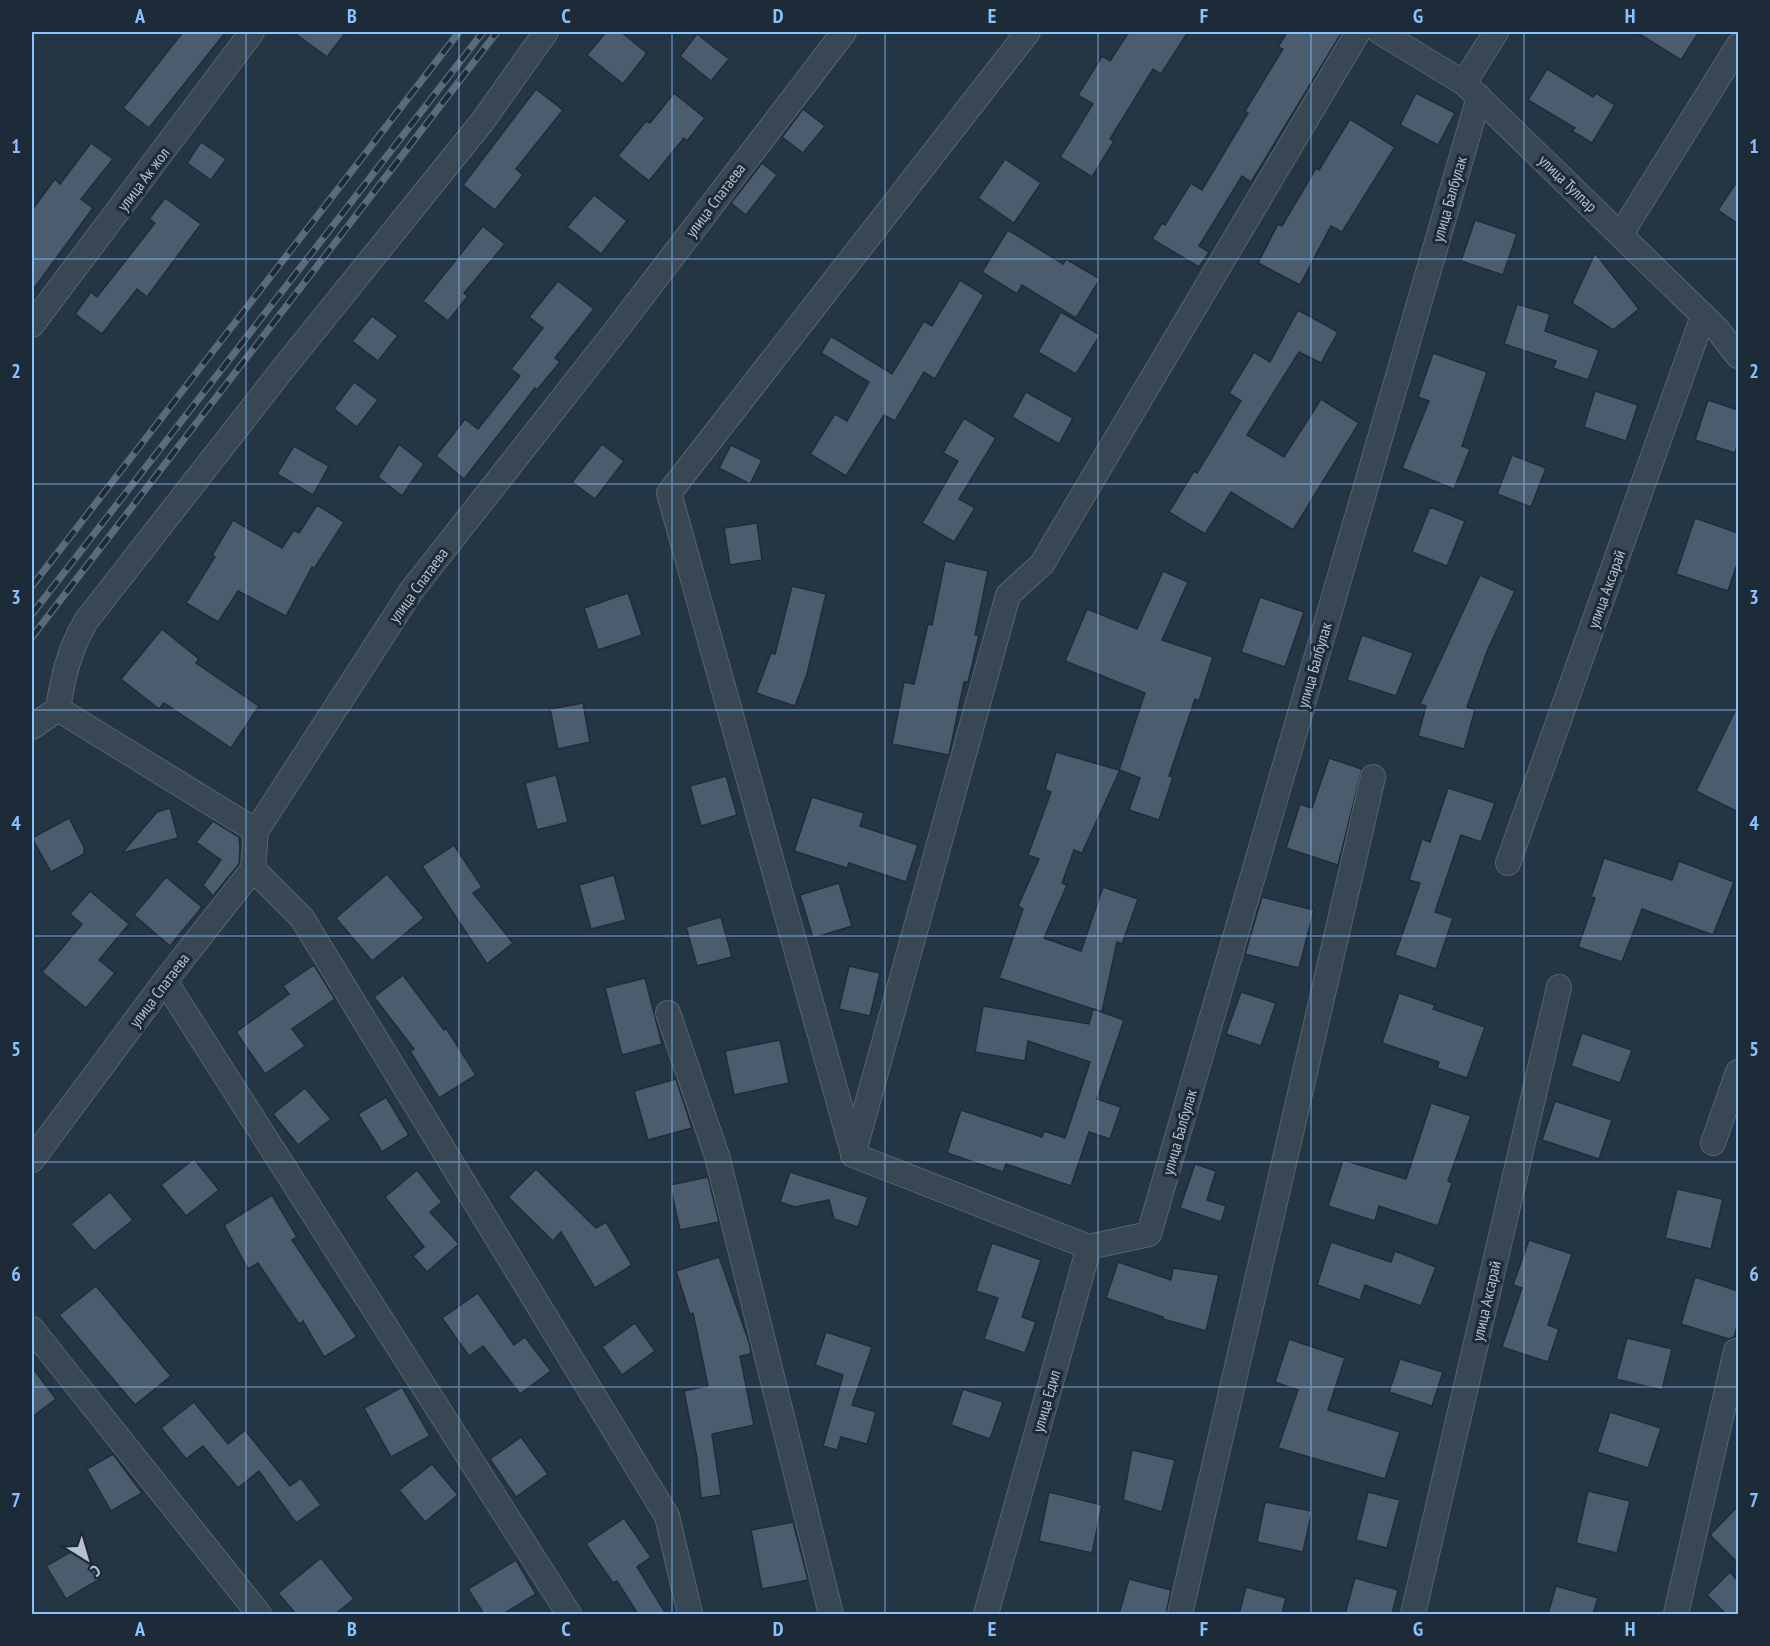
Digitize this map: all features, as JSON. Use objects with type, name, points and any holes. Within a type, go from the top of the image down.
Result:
[{"type":"street","name":"улица Ак жол","points":[[32,325],[252,32]]},
{"type":"street","points":[[32,727],[58,709],[63,675],[72,644],[86,621],[282,370],[482,122],[546,32]]},
{"type":"street","name":"улица Спатаева","points":[[32,1160],[165,981],[253,869],[256,831],[412,590],[621,324],[844,32]]},
{"type":"street","points":[[854,1155],[669,493],[1028,32]]},
{"type":"street","points":[[854,1155],[1008,595],[1042,564],[1358,32]]},
{"type":"street","name":"улица Тулпар","points":[[1380,32],[1472,90],[1621,234],[1703,316],[1738,356]]},
{"type":"street","name":"улица Балбулак","points":[[1089,1247],[1149,1234],[1472,90],[1496,32]]},
{"type":"street","points":[[1621,234],[1738,46]]},
{"type":"street","name":"улица Аксарай","points":[[1508,863],[1703,316]]},
{"type":"street","points":[[58,709],[256,831]]},
{"type":"street","points":[[1180,1614],[1374,777]]},
{"type":"street","points":[[253,869],[302,918],[667,1516],[690,1614]]},
{"type":"street","points":[[165,981],[569,1614]]},
{"type":"street","name":"улица Аксарай","points":[[1413,1614],[1559,987]]},
{"type":"street","points":[[668,1013],[717,1156],[831,1614]]},
{"type":"street","points":[[1713,1143],[1738,1072]]},
{"type":"street","points":[[854,1155],[1089,1247]]},
{"type":"street","name":"улица Едил","points":[[986,1614],[1089,1247]]},
{"type":"street","points":[[32,1329],[259,1614]]},
{"type":"street","points":[[1676,1614],[1736,1351]]},
{"type":"building","points":[[183,32],[226,32],[149,128],[123,108]]},
{"type":"building","points":[[293,32],[346,32],[327,57]]},
{"type":"building","points":[[606,32],[621,32],[647,53],[623,84],[587,55]]},
{"type":"building","points":[[1129,32],[1188,32],[1161,74],[1153,69],[1110,139],[1114,141],[1092,177],[1060,157],[1093,104],[1078,95],[1102,56],[1110,61]]},
{"type":"building","points":[[1287,32],[1342,32],[1251,182],[1242,176],[1199,246],[1209,252],[1199,267],[1152,239],[1162,223],[1165,225],[1191,183],[1202,190],[1248,113],[1245,111],[1283,49],[1278,47]]},
{"type":"building","points":[[1636,32],[1699,32],[1681,60]]},
{"type":"building","points":[[697,34],[729,59],[711,81],[680,56]]},
{"type":"building","points":[[1547,69],[1593,97],[1596,93],[1615,105],[1592,143],[1572,131],[1575,128],[1528,100]]},
{"type":"building","points":[[536,89],[563,110],[516,169],[523,175],[495,210],[463,185]]},
{"type":"building","points":[[674,93],[705,118],[687,141],[684,138],[649,181],[618,156],[646,121],[650,123]]},
{"type":"building","points":[[1416,93],[1455,113],[1438,145],[1400,125]]},
{"type":"building","points":[[803,109],[825,126],[803,153],[782,137]]},
{"type":"building","points":[[1350,119],[1395,147],[1342,232],[1331,226],[1300,285],[1258,263],[1278,224],[1282,226],[1316,168],[1319,170]]},
{"type":"building","points":[[201,142],[226,159],[211,180],[187,163]]},
{"type":"building","points":[[91,143],[113,159],[81,199],[93,208],[32,291],[32,210],[55,179],[60,184]]},
{"type":"building","points":[[1005,159],[1041,183],[1014,223],[978,198]]},
{"type":"building","points":[[762,163],[777,175],[746,215],[731,203]]},
{"type":"building","points":[[1738,180],[1738,224],[1718,210]]},
{"type":"building","points":[[594,195],[627,221],[601,254],[567,227]]},
{"type":"building","points":[[165,198],[201,224],[147,297],[137,289],[102,334],[75,314],[91,292],[97,297],[155,223],[149,219]]},
{"type":"building","points":[[1475,220],[1517,234],[1503,275],[1461,261]]},
{"type":"building","points":[[483,226],[505,244],[464,293],[468,296],[448,321],[423,301]]},
{"type":"building","points":[[1008,230],[1063,264],[1066,259],[1100,279],[1076,318],[1022,285],[1017,294],[982,272]]},
{"type":"building","points":[[1595,253],[1639,309],[1613,330],[1572,303]]},
{"type":"building","points":[[960,280],[984,295],[935,379],[924,372],[895,421],[884,415],[846,476],[810,454],[835,414],[847,421],[869,382],[821,353],[831,336],[892,374],[924,321],[932,326]]},
{"type":"building","points":[[558,281],[594,309],[555,358],[560,362],[537,390],[535,388],[464,479],[436,456],[465,419],[478,429],[520,376],[511,369],[543,328],[529,317]]},
{"type":"building","points":[[1517,304],[1550,314],[1545,331],[1599,350],[1588,380],[1553,368],[1556,361],[1504,344]]},
{"type":"building","points":[[1298,310],[1338,332],[1321,363],[1299,352],[1247,435],[1284,457],[1321,399],[1359,423],[1293,530],[1231,492],[1205,534],[1169,512],[1194,471],[1197,473],[1241,401],[1229,393],[1254,352],[1270,362]]},
{"type":"building","points":[[1061,312],[1100,335],[1076,374],[1038,352]]},
{"type":"building","points":[[372,316],[398,336],[378,361],[352,341]]},
{"type":"building","points":[[1433,353],[1487,372],[1462,446],[1470,449],[1454,489],[1402,468],[1429,401],[1418,397]]},
{"type":"building","points":[[354,382],[378,400],[357,427],[334,409]]},
{"type":"building","points":[[1595,391],[1638,405],[1626,441],[1584,427]]},
{"type":"building","points":[[1026,392],[1073,418],[1059,444],[1012,417]]},
{"type":"building","points":[[1708,400],[1738,410],[1738,442],[1735,453],[1695,440]]},
{"type":"building","points":[[964,418],[996,438],[959,499],[975,508],[954,542],[922,523],[958,461],[943,453]]},
{"type":"building","points":[[399,444],[424,464],[402,496],[378,477]]},
{"type":"building","points":[[602,444],[624,461],[595,499],[572,482]]},
{"type":"building","points":[[731,445],[762,460],[750,484],[719,468]]},
{"type":"building","points":[[294,446],[329,466],[313,495],[277,474]]},
{"type":"building","points":[[1512,455],[1546,468],[1531,507],[1497,494]]},
{"type":"building","points":[[317,505],[344,522],[314,569],[312,567],[286,616],[238,591],[218,622],[186,603],[215,557],[212,555],[233,520],[282,548],[294,530],[299,533]]},
{"type":"building","points":[[1430,507],[1465,521],[1447,566],[1412,552]]},
{"type":"building","points":[[1695,518],[1738,533],[1738,561],[1728,591],[1676,574]]},
{"type":"building","points":[[757,523],[762,560],[730,565],[724,528]]},
{"type":"building","points":[[945,561],[988,571],[975,635],[979,635],[968,682],[964,682],[949,755],[892,744],[904,682],[914,684],[928,624],[932,625]]},
{"type":"building","points":[[1163,571],[1188,582],[1162,640],[1213,657],[1199,701],[1195,699],[1169,776],[1173,777],[1159,820],[1129,810],[1140,778],[1120,770],[1082,853],[1074,850],[1062,883],[1067,885],[1044,938],[1081,951],[1103,887],[1138,899],[1122,944],[1117,942],[1102,1012],[999,978],[1023,909],[1018,906],[1039,859],[1028,855],[1051,792],[1045,790],[1056,752],[1119,770],[1145,693],[1065,661],[1087,609],[1137,629]]},
{"type":"building","points":[[1480,575],[1515,591],[1488,649],[1467,707],[1475,710],[1464,749],[1418,736],[1426,706],[1420,704]]},
{"type":"building","points":[[792,586],[826,594],[807,674],[795,706],[756,693],[771,653],[775,654]]},
{"type":"building","points":[[628,593],[642,635],[598,650],[584,608]]},
{"type":"building","points":[[1260,597],[1304,612],[1285,667],[1241,652]]},
{"type":"building","points":[[162,629],[199,659],[196,663],[259,706],[231,748],[164,703],[159,709],[121,679]]},
{"type":"building","points":[[1362,635],[1413,653],[1396,696],[1347,680]]},
{"type":"building","points":[[583,703],[590,742],[558,749],[550,709]]},
{"type":"building","points":[[1738,705],[1738,812],[1696,791]]},
{"type":"building","points":[[1329,758],[1362,769],[1338,865],[1286,848],[1300,804],[1312,808]]},
{"type":"building","points":[[556,775],[568,822],[537,830],[525,783]]},
{"type":"building","points":[[726,776],[737,815],[701,826],[690,786]]},
{"type":"building","points":[[1448,788],[1495,803],[1481,842],[1461,835],[1435,912],[1453,918],[1436,969],[1395,955],[1420,883],[1409,880],[1422,839],[1430,842]]},
{"type":"building","points":[[812,797],[864,813],[860,826],[918,845],[906,882],[849,863],[847,868],[794,851]]},
{"type":"building","points":[[170,808],[178,838],[122,853],[157,812]]},
{"type":"building","points":[[69,818],[84,847],[84,854],[51,872],[32,838]]},
{"type":"building","points":[[213,821],[239,837],[240,848],[239,864],[213,896],[203,885],[221,860],[196,842]]},
{"type":"building","points":[[454,845],[482,887],[473,893],[513,943],[487,964],[422,866]]},
{"type":"building","points":[[1604,858],[1672,880],[1679,861],[1734,882],[1713,935],[1642,909],[1622,962],[1578,947],[1595,898],[1591,897]]},
{"type":"building","points":[[387,874],[424,918],[372,961],[336,918]]},
{"type":"building","points":[[614,875],[626,920],[591,929],[579,885]]},
{"type":"building","points":[[166,877],[202,907],[170,946],[134,915]]},
{"type":"building","points":[[839,883],[852,926],[813,938],[800,895]]},
{"type":"building","points":[[90,891],[129,924],[99,960],[115,973],[86,1008],[42,972],[82,924],[70,914]]},
{"type":"building","points":[[1262,897],[1314,910],[1299,968],[1245,954]]},
{"type":"building","points":[[721,917],[732,957],[697,966],[686,927]]},
{"type":"building","points":[[314,965],[335,999],[292,1029],[305,1046],[265,1074],[236,1032],[289,994],[283,986]]},
{"type":"building","points":[[849,966],[880,973],[870,1016],[839,1009]]},
{"type":"building","points":[[403,975],[444,1030],[446,1028],[476,1075],[439,1098],[410,1051],[414,1049],[374,997]]},
{"type":"building","points":[[645,978],[662,1044],[622,1055],[605,988]]},
{"type":"building","points":[[1241,992],[1276,1003],[1261,1046],[1226,1034]]},
{"type":"building","points":[[1399,993],[1435,1005],[1433,1009],[1485,1027],[1467,1078],[1437,1068],[1439,1062],[1382,1043]]},
{"type":"building","points":[[983,1006],[1089,1024],[1093,1009],[1124,1020],[1097,1099],[1121,1107],[1110,1139],[1089,1132],[1071,1186],[1006,1164],[1003,1172],[947,1153],[961,1110],[1042,1137],[1044,1131],[1065,1138],[1090,1062],[1028,1041],[1025,1061],[975,1052]]},
{"type":"building","points":[[1582,1033],[1632,1050],[1620,1083],[1571,1066]]},
{"type":"building","points":[[780,1040],[789,1083],[734,1095],[725,1051]]},
{"type":"building","points":[[676,1079],[692,1128],[648,1140],[634,1091]]},
{"type":"building","points":[[305,1088],[331,1119],[298,1145],[273,1114]]},
{"type":"building","points":[[386,1097],[409,1135],[382,1152],[358,1114]]},
{"type":"building","points":[[1555,1101],[1612,1120],[1599,1159],[1542,1140]]},
{"type":"building","points":[[1431,1103],[1471,1116],[1448,1181],[1452,1183],[1438,1226],[1379,1206],[1375,1221],[1328,1206],[1343,1160],[1406,1179]]},
{"type":"building","points":[[194,1159],[219,1190],[186,1216],[161,1185]]},
{"type":"building","points":[[1195,1164],[1216,1171],[1207,1200],[1226,1206],[1221,1222],[1180,1208]]},
{"type":"building","points":[[536,1169],[596,1228],[606,1222],[632,1265],[595,1288],[561,1232],[553,1241],[508,1197]]},
{"type":"building","points":[[417,1170],[442,1202],[430,1212],[459,1244],[427,1272],[413,1256],[424,1247],[385,1197]]},
{"type":"building","points":[[790,1172],[868,1197],[858,1227],[834,1219],[829,1200],[795,1207],[780,1202]]},
{"type":"building","points":[[708,1177],[719,1222],[680,1230],[670,1185]]},
{"type":"building","points":[[1677,1189],[1723,1199],[1711,1249],[1665,1238]]},
{"type":"building","points":[[110,1192],[133,1220],[94,1251],[71,1224]]},
{"type":"building","points":[[272,1195],[297,1237],[292,1240],[357,1337],[324,1357],[303,1321],[299,1324],[258,1263],[248,1269],[224,1225]]},
{"type":"building","points":[[1529,1240],[1572,1254],[1548,1325],[1559,1329],[1548,1362],[1502,1347],[1522,1288],[1513,1285]]},
{"type":"building","points":[[1331,1242],[1391,1262],[1395,1251],[1436,1267],[1421,1306],[1365,1285],[1360,1300],[1317,1285]]},
{"type":"building","points":[[992,1243],[1041,1260],[1022,1317],[1036,1322],[1025,1353],[984,1339],[998,1298],[976,1291]]},
{"type":"building","points":[[719,1257],[749,1342],[751,1354],[740,1356],[754,1425],[712,1434],[721,1495],[701,1498],[697,1458],[684,1391],[708,1386],[693,1313],[690,1315],[676,1271]]},
{"type":"building","points":[[1118,1262],[1171,1280],[1173,1268],[1219,1275],[1206,1331],[1163,1319],[1163,1317],[1106,1298]]},
{"type":"building","points":[[1695,1277],[1738,1291],[1738,1323],[1734,1337],[1729,1339],[1681,1324]]},
{"type":"building","points":[[96,1286],[171,1376],[135,1405],[59,1315]]},
{"type":"building","points":[[478,1293],[514,1345],[525,1337],[551,1371],[520,1394],[483,1346],[469,1356],[442,1318]]},
{"type":"building","points":[[635,1323],[655,1351],[622,1375],[602,1347]]},
{"type":"building","points":[[826,1332],[872,1347],[852,1405],[876,1412],[867,1444],[841,1437],[837,1450],[823,1446],[843,1375],[815,1365]]},
{"type":"building","points":[[1627,1338],[1672,1349],[1662,1390],[1616,1379]]},
{"type":"building","points":[[1289,1339],[1345,1358],[1328,1410],[1400,1432],[1385,1479],[1278,1448],[1298,1390],[1275,1382]]},
{"type":"building","points":[[1400,1359],[1443,1372],[1432,1406],[1389,1392]]},
{"type":"building","points":[[32,1367],[56,1399],[32,1417]]},
{"type":"building","points":[[402,1387],[430,1436],[391,1457],[364,1408]]},
{"type":"building","points":[[963,1389],[1003,1402],[990,1439],[951,1425]]},
{"type":"building","points":[[194,1402],[228,1444],[245,1430],[290,1486],[301,1478],[321,1505],[296,1523],[259,1471],[238,1488],[203,1446],[186,1459],[161,1428]]},
{"type":"building","points":[[1610,1412],[1661,1428],[1648,1468],[1597,1452]]},
{"type":"building","points":[[521,1437],[548,1474],[516,1497],[490,1459]]},
{"type":"building","points":[[1132,1450],[1175,1460],[1162,1512],[1123,1500]]},
{"type":"building","points":[[113,1454],[142,1493],[111,1511],[87,1469]]},
{"type":"building","points":[[432,1464],[458,1495],[425,1522],[399,1490]]},
{"type":"building","points":[[1588,1491],[1630,1501],[1617,1553],[1576,1543]]},
{"type":"building","points":[[1049,1492],[1102,1505],[1092,1553],[1039,1541]]},
{"type":"building","points":[[1368,1492],[1400,1500],[1387,1548],[1356,1540]]},
{"type":"building","points":[[1265,1502],[1312,1511],[1303,1552],[1257,1542]]},
{"type":"building","points":[[1738,1506],[1738,1563],[1710,1535]]},
{"type":"building","points":[[624,1518],[651,1557],[637,1567],[666,1614],[638,1614],[617,1581],[613,1583],[586,1544]]},
{"type":"building","points":[[793,1522],[808,1580],[762,1589],[751,1530]]},
{"type":"building","points":[[81,1546],[100,1579],[66,1599],[46,1566]]},
{"type":"building","points":[[321,1558],[354,1599],[335,1614],[296,1614],[278,1593]]},
{"type":"building","points":[[516,1560],[536,1594],[503,1614],[484,1614],[468,1589]]},
{"type":"building","points":[[1730,1572],[1738,1581],[1738,1614],[1726,1614],[1707,1595]]},
{"type":"building","points":[[1355,1578],[1398,1590],[1392,1614],[1345,1614]]},
{"type":"building","points":[[1129,1579],[1171,1590],[1166,1614],[1119,1614]]},
{"type":"building","points":[[1556,1586],[1598,1598],[1593,1614],[1548,1614]]},
{"type":"building","points":[[1246,1587],[1286,1598],[1282,1614],[1239,1614]]},
{"type":"railway","points":[[32,586],[459,32]]},
{"type":"railway","points":[[32,614],[483,32]]},
{"type":"railway","points":[[32,637],[497,32]]}]
